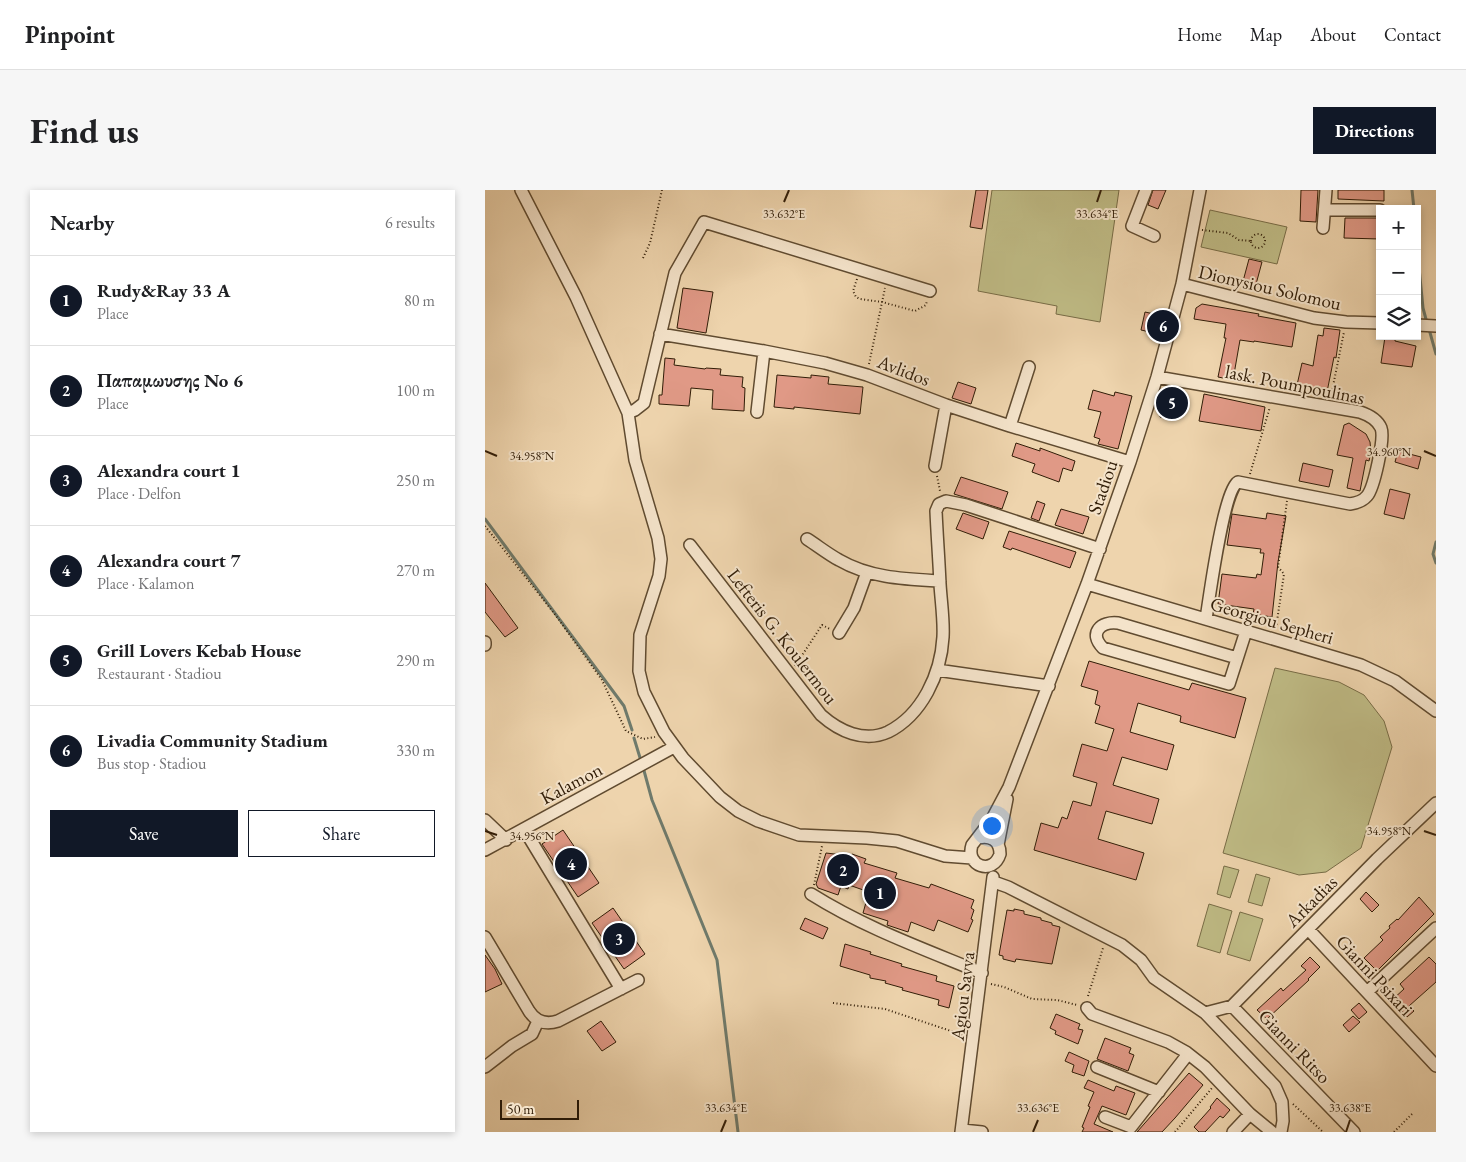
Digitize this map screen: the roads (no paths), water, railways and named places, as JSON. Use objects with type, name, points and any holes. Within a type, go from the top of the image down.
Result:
[{"type":"street","points":[[521,190],[579,304],[627,413],[635,460],[658,538],[661,559],[659,576],[640,636],[639,671],[645,692],[664,732],[674,747],[710,787],[738,811],[778,829],[799,834],[897,841],[945,856],[972,858]]},
{"type":"street","points":[[1146,190],[1132,226],[1154,236]]},
{"type":"street","name":"Stadiou","points":[[978,838],[992,819],[1009,788],[1100,549],[1130,462],[1157,377],[1182,284],[1200,190]]},
{"type":"street","points":[[1323,228],[1327,190]]},
{"type":"street","points":[[1325,210],[1376,210]]},
{"type":"street","points":[[627,413],[635,410],[643,403],[675,273],[704,222],[929,290]]},
{"type":"street","name":"Dionysiou Solomou","points":[[1182,284],[1328,320],[1376,323]]},
{"type":"street","name":"Avlidos","points":[[660,334],[764,350],[825,363],[867,375],[946,405],[1010,426],[1130,462]]},
{"type":"street","points":[[757,412],[764,350]]},
{"type":"street","points":[[1010,426],[1029,367]]},
{"type":"street","name":"lask. Poumpoulinas","points":[[1157,377],[1366,414],[1375,420],[1381,429],[1382,439],[1371,487],[1366,497],[1359,502],[1350,504],[1242,483],[1233,485],[1229,494],[1206,619]]},
{"type":"street","points":[[935,466],[946,405]]},
{"type":"street","name":"Lefteris G. Koulermou","points":[[690,545],[821,715],[833,726],[860,736],[882,735],[899,726],[915,712],[931,686],[937,670],[943,637],[936,511],[942,502],[952,501],[966,505],[1100,549]]},
{"type":"street","points":[[807,539],[839,560],[867,572],[892,578],[940,581]]},
{"type":"street","points":[[839,633],[854,608],[867,572]]},
{"type":"street","name":"Georgiou Sepheri","points":[[1087,584],[1361,665],[1395,681],[1436,711]]},
{"type":"street","points":[[1237,658],[1118,623],[1107,622],[1100,627],[1096,635],[1098,643],[1103,648],[1229,684],[1246,631]]},
{"type":"street","points":[[937,670],[1049,686]]},
{"type":"street","name":"Kalamon","points":[[485,850],[674,747]]},
{"type":"street","name":"Stadiou","points":[[999,845],[1009,788]]},
{"type":"street","name":"Arkadias","points":[[1232,1006],[1308,928],[1436,803]]},
{"type":"street","points":[[485,820],[505,840]]},
{"type":"street","points":[[524,829],[621,988]]},
{"type":"street","points":[[987,837],[996,841],[999,845],[999,859],[993,865],[978,865],[972,858],[970,849],[978,838],[987,837]]},
{"type":"street","name":"Agiou Savva","points":[[962,1131],[994,882],[993,865]]},
{"type":"street","points":[[994,882],[1008,887],[1122,945],[1141,960],[1154,978],[1205,1012],[1275,1086],[1282,1102],[1283,1121],[1281,1132]]},
{"type":"street","points":[[811,894],[859,922],[982,977]]},
{"type":"street","name":"Gianni Psixari","points":[[1308,928],[1436,1066]]},
{"type":"street","points":[[1367,992],[1436,928]]},
{"type":"street","points":[[485,937],[529,1011],[539,1021],[548,1023],[559,1021],[638,980]]},
{"type":"street","points":[[1205,1012],[1232,1006]]},
{"type":"street","name":"Gianni Ritso","points":[[1232,1006],[1353,1132]]},
{"type":"street","points":[[1087,1008],[1092,1014],[1168,1042],[1188,1054],[1205,1066],[1250,1114],[1272,1132]]},
{"type":"street","points":[[485,1067],[512,1046],[532,1034],[539,1021]]},
{"type":"street","points":[[1105,1117],[1131,1127],[1188,1054]]},
{"type":"street","points":[[1097,1067],[1159,1092]]},
{"type":"street","points":[[1233,1132],[1250,1114]]},
{"type":"street","points":[[962,1131],[982,1132]]},
{"type":"waterway","points":[[1412,190],[1414,205]]},
{"type":"waterway","points":[[1417,250],[1423,308],[1427,323]]},
{"type":"waterway","points":[[1429,329],[1436,354]]},
{"type":"waterway","points":[[485,519],[624,706],[632,730]]},
{"type":"waterway","points":[[1436,542],[1433,554],[1436,563]]},
{"type":"waterway","points":[[634,738],[641,761]]},
{"type":"waterway","points":[[643,767],[652,800],[717,960],[738,1132]]},
{"type":"place","name":"Livadia Community Stadium","points":[[1163,326]]},
{"type":"place","name":"Grill Lovers Kebab House","points":[[1172,403]]},
{"type":"place","name":"Alexandra court 7","points":[[571,864]]},
{"type":"place","name":"Παπαμωυσης No 6","points":[[843,870]]},
{"type":"place","name":"Rudy&Ray 33 A","points":[[880,893]]},
{"type":"place","name":"Alexandra court 1","points":[[619,939]]}]
